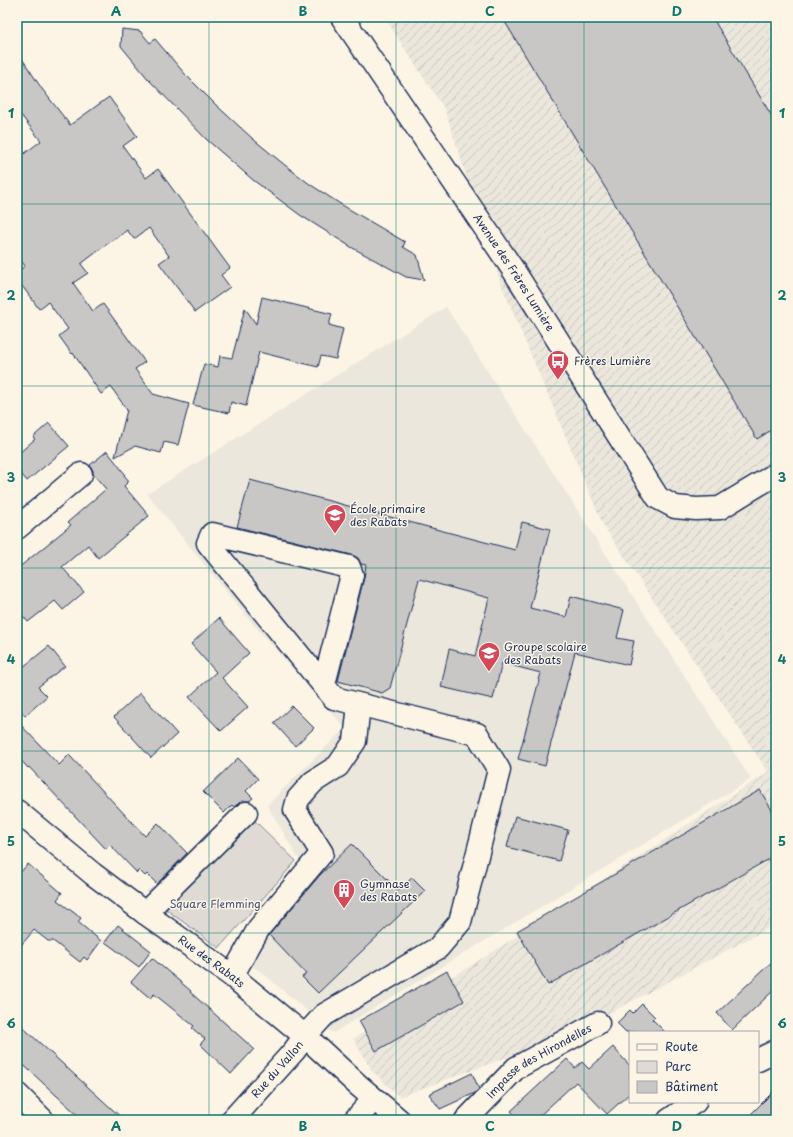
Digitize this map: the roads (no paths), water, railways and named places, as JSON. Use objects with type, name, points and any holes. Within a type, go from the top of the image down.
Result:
[{"type":"street","name":"Avenue des Frères Lumière","points":[[351,20],[512,268],[658,498],[675,507],[696,509],[720,508],[776,474]]},
{"type":"street","points":[[17,528],[81,474]]},
{"type":"street","name":"Rue du Vallon","points":[[232,1120],[324,1015],[438,948],[460,922],[499,770],[477,734],[334,698],[208,543],[212,534],[349,567],[352,575],[324,684]]},
{"type":"street","points":[[232,976],[259,928],[322,853],[295,810],[298,799],[313,782],[338,766],[355,740],[359,705]]},
{"type":"street","name":"Rue des Rabats","points":[[17,811],[93,874],[232,976],[305,1036],[399,1120]]},
{"type":"street","points":[[145,913],[246,813]]},
{"type":"street","name":"Impasse des Hirondelles","points":[[466,1120],[516,1068],[598,1023]]},
{"type":"street","points":[[759,1060],[776,1051]]},
{"type":"street","points":[[17,1094],[43,1120]]},
{"type":"street","points":[[356,1120],[374,1099]]},
{"type":"street","points":[[669,1120],[694,1103]]},
{"type":"place","name":"Frères Lumière","points":[[558,380]]},
{"type":"place","name":"École primaire des Rabats","points":[[335,534]]},
{"type":"place","name":"Groupe scolaire des Rabats","points":[[489,672]]},
{"type":"place","name":"Gymnase des Rabats","points":[[344,910]]},
{"type":"park label","name":"Square Flemming","points":[[215,904]]}]
